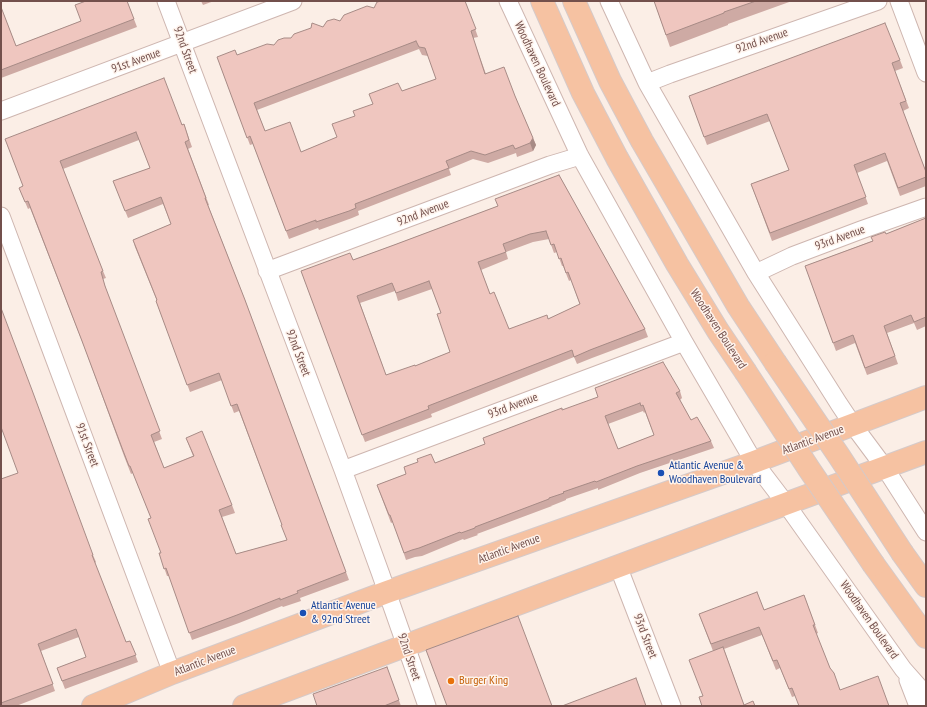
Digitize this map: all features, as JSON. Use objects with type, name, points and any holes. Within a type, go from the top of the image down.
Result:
[{"type":"main road","name":"Woodhaven Boulevard","points":[[542,1],[583,93],[617,158],[677,264],[718,331],[809,469],[874,565],[926,637]]},
{"type":"main road","points":[[574,1],[610,81],[642,141],[738,306],[903,554],[926,586]]},
{"type":"main road","name":"Atlantic Avenue","points":[[93,706],[172,673],[387,592],[754,462],[926,397]]},
{"type":"main road","points":[[244,706],[926,452]]},
{"type":"street","name":"92nd Street","points":[[166,1],[343,470],[427,706]]},
{"type":"street","name":"91st Avenue","points":[[1,111],[293,1]]},
{"type":"street","name":"Woodhaven Boulevard","points":[[508,1],[580,156],[684,342],[754,462],[786,504],[903,669],[926,695]]},
{"type":"street","points":[[609,1],[647,83],[756,273],[839,404],[885,468],[926,532]]},
{"type":"street","name":"92nd Avenue","points":[[647,83],[878,1]]},
{"type":"street","points":[[899,1],[926,73]]},
{"type":"street","name":"92nd Avenue","points":[[267,272],[550,165],[580,156]]},
{"type":"street","name":"93rd Avenue","points":[[756,273],[799,254],[861,230],[926,208]]},
{"type":"street","name":"91st Street","points":[[1,216],[172,673]]},
{"type":"street","name":"93rd Avenue","points":[[343,470],[684,342]]},
{"type":"street","name":"93rd Street","points":[[618,566],[672,706]]},
{"type":"street","points":[[903,669],[918,706]]},
{"type":"building","points":[[86,1],[127,1],[134,19],[1,70],[1,7],[16,46],[81,21],[75,5]]},
{"type":"building","points":[[465,1],[476,29],[471,31],[485,74],[504,67],[533,138],[530,143],[515,149],[513,145],[485,155],[471,151],[446,161],[449,168],[355,204],[356,208],[349,211],[316,222],[316,220],[286,231],[250,136],[247,138],[217,57],[235,50],[237,55],[267,44],[274,45],[278,40],[291,38],[294,34],[311,28],[312,23],[323,27],[327,21],[334,19],[340,21],[344,15],[367,6],[374,8],[377,2]],"holes":[[[416,41],[419,47],[425,48],[436,79],[402,91],[398,83],[369,94],[373,104],[353,111],[355,116],[332,124],[337,137],[301,152],[290,122],[265,131],[254,103]]]},
{"type":"building","points":[[654,1],[756,1],[666,35]]},
{"type":"building","points":[[885,23],[900,60],[892,63],[906,101],[900,103],[926,172],[926,177],[898,188],[885,153],[854,165],[866,197],[770,233],[751,184],[789,170],[767,114],[704,137],[689,96]]},
{"type":"building","points":[[164,78],[182,125],[184,124],[189,140],[185,142],[205,198],[245,300],[346,572],[297,591],[298,593],[280,600],[280,598],[189,633],[166,568],[164,569],[159,553],[161,553],[148,519],[151,518],[122,448],[28,201],[25,202],[19,188],[23,186],[5,139]],"holes":[[[136,132],[150,168],[113,181],[125,211],[161,197],[171,224],[133,240],[157,300],[156,301],[187,385],[219,373],[231,406],[237,404],[287,540],[236,554],[219,510],[232,505],[202,431],[186,438],[194,456],[164,468],[151,435],[160,431],[105,286],[101,272],[103,271],[60,161]]]},
{"type":"building","points":[[559,175],[645,329],[574,357],[572,350],[428,406],[429,409],[362,435],[301,271],[350,253],[353,260],[394,245],[498,206],[495,199]],"holes":[[[546,231],[551,245],[554,244],[559,259],[561,258],[566,273],[568,272],[580,304],[548,319],[547,315],[509,329],[494,292],[490,294],[478,262],[506,252],[503,244],[530,234]],[[429,281],[441,313],[437,314],[450,352],[415,366],[386,375],[357,296],[392,283],[396,293]]]},
{"type":"building","points":[[926,218],[926,317],[914,322],[911,315],[884,326],[895,356],[865,368],[853,335],[833,343],[805,266],[873,241],[871,237],[885,232],[886,234]]},
{"type":"building","points":[[1,308],[92,555],[126,642],[130,641],[136,655],[62,681],[57,668],[86,657],[76,629],[38,644],[53,684],[1,703],[1,479],[18,473],[1,427]]},
{"type":"building","points":[[663,362],[680,391],[676,393],[691,420],[697,417],[711,441],[637,466],[596,482],[595,481],[563,492],[564,493],[475,528],[461,533],[460,532],[404,553],[377,485],[406,474],[404,467],[418,462],[417,459],[431,454],[435,463],[485,444],[483,438],[562,408],[562,410],[598,397],[595,388]],"holes":[[[640,403],[641,406],[643,405],[654,435],[618,449],[605,416]]]},
{"type":"building","points":[[757,592],[764,610],[804,595],[815,625],[813,625],[840,690],[878,676],[889,706],[799,706],[792,688],[789,689],[777,660],[773,661],[759,627],[711,644],[699,614]]},
{"type":"building","points":[[518,616],[552,706],[447,706],[426,650]]},
{"type":"building","points":[[723,647],[744,705],[753,701],[755,706],[702,706],[699,697],[703,696],[689,660]]},
{"type":"building","points":[[387,667],[399,700],[384,706],[317,706],[313,694]]},
{"type":"building","points":[[636,678],[646,706],[562,706]]},
{"type":"place","name":"Atlantic Avenue & Woodhaven Boulevard","points":[[661,473]]},
{"type":"place","name":"Atlantic Avenue & 92nd Street","points":[[303,613]]},
{"type":"place","name":"Burger King","points":[[451,681]]}]
